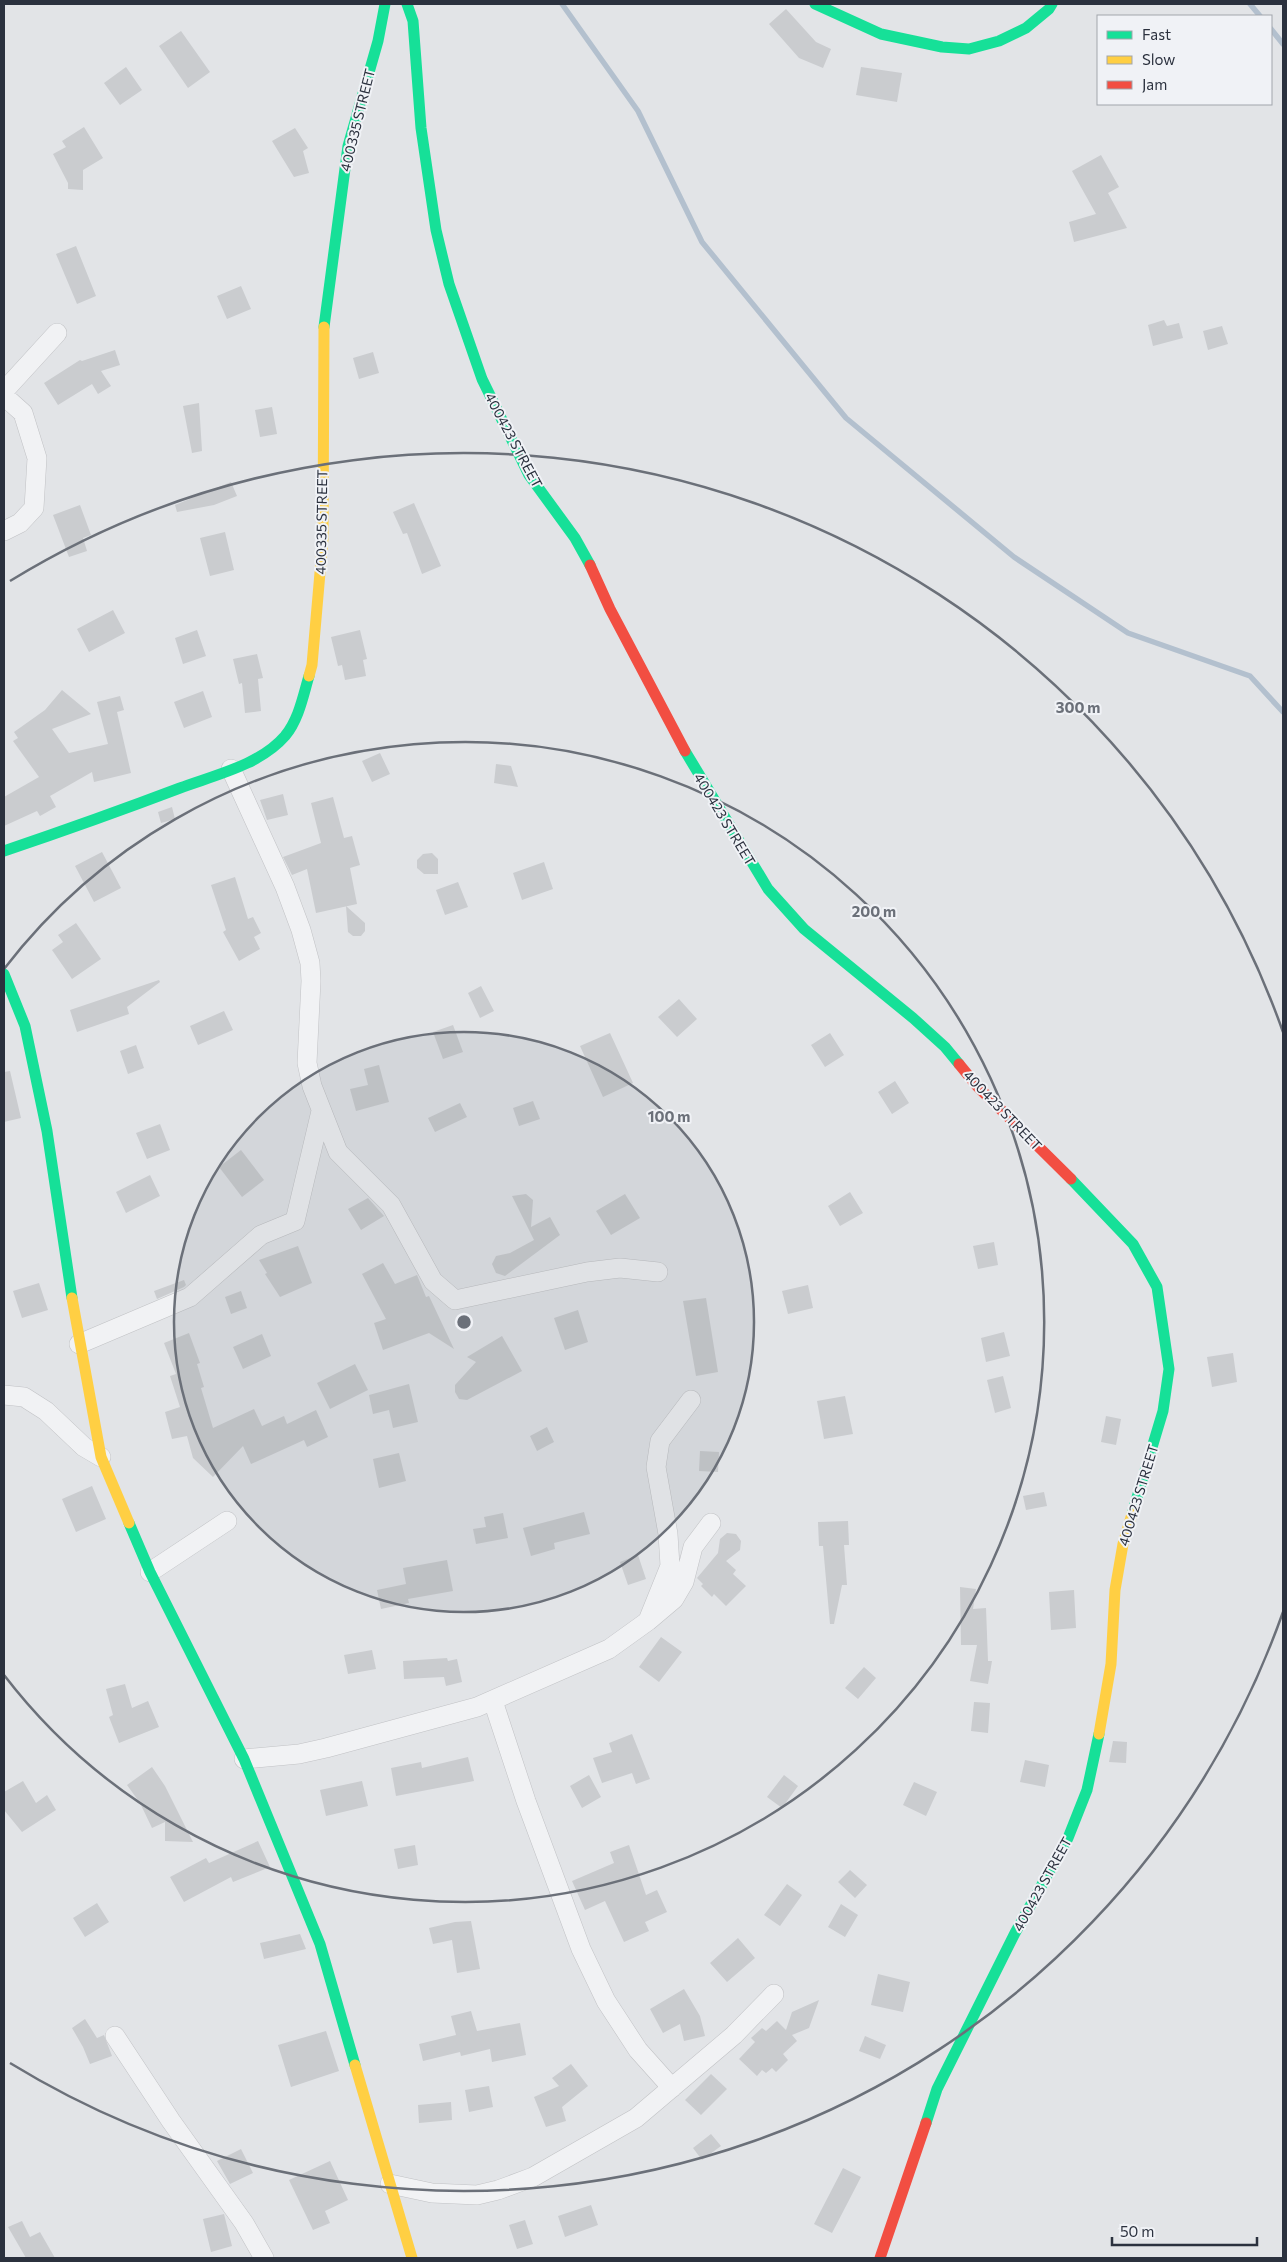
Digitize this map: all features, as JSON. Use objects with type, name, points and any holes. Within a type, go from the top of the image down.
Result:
[{"type":"street","name":"400335 STREET","points":[[4,851],[231,769],[264,754],[285,736],[296,717],[312,665],[323,538],[324,316],[348,146],[378,41],[385,4]]},
{"type":"street","name":"400423 STREET","points":[[406,4],[413,21],[421,128],[436,230],[449,284],[482,379],[529,475],[575,538],[590,564],[610,609],[673,731],[768,889],[804,929],[913,1018],[945,1047],[977,1086],[1098,1206],[1133,1244],[1157,1286],[1169,1369],[1163,1411],[1123,1544],[1115,1590],[1111,1664],[1101,1727],[1087,1790],[1068,1838],[1015,1933],[937,2089],[880,2258]]},
{"type":"street","points":[[815,4],[882,34],[942,47],[969,49],[999,41],[1026,28],[1049,9],[1052,4]]},
{"type":"street","points":[[4,392],[57,333]]},
{"type":"street","points":[[4,396],[23,413],[37,458],[34,508],[20,523],[4,531]]},
{"type":"street","points":[[231,769],[285,887],[301,930],[310,962],[311,981],[307,1063],[312,1086],[338,1152],[357,1168],[391,1205],[433,1281],[455,1300],[587,1272],[620,1268],[658,1272]]},
{"type":"street","points":[[4,974],[25,1026],[46,1131],[79,1344],[101,1457],[150,1572],[244,1759],[320,1944],[412,2258]]},
{"type":"street","points":[[79,1344],[190,1297],[261,1234],[295,1221],[322,1111]]},
{"type":"street","points":[[4,1395],[24,1397],[46,1411],[84,1446],[101,1457]]},
{"type":"street","points":[[648,1621],[670,1566],[668,1534],[656,1467],[660,1441],[692,1400]]},
{"type":"street","points":[[150,1572],[227,1521]]},
{"type":"street","points":[[244,1759],[299,1754],[326,1748],[477,1707],[609,1649],[648,1621],[674,1599],[684,1582],[693,1547],[711,1524]]},
{"type":"street","points":[[493,1701],[526,1801],[581,1949],[606,2001],[638,2050],[672,2088]]},
{"type":"street","points":[[390,2184],[432,2193],[477,2195],[498,2190],[532,2176],[582,2151],[636,2118],[734,2035],[774,1994]]},
{"type":"street","points":[[115,2036],[244,2223],[264,2258]]},
{"type":"building","points":[[786,9],[816,42],[831,49],[823,68],[799,58],[769,24]]},
{"type":"building","points":[[181,31],[210,72],[188,88],[159,46]]},
{"type":"building","points":[[126,67],[142,90],[120,105],[104,83]]},
{"type":"building","points":[[861,67],[902,73],[897,102],[856,95]]},
{"type":"building","points":[[84,127],[103,158],[83,170],[83,190],[68,189],[68,183],[53,154],[66,147],[62,141]]},
{"type":"building","points":[[295,128],[308,148],[303,151],[309,173],[294,177],[272,141]]},
{"type":"building","points":[[1101,155],[1119,187],[1108,193],[1127,228],[1074,242],[1069,222],[1096,214],[1072,171]]},
{"type":"building","points":[[76,246],[96,296],[77,304],[56,254]]},
{"type":"building","points":[[241,286],[251,309],[227,319],[217,296]]},
{"type":"building","points":[[1164,320],[1167,326],[1179,323],[1183,338],[1153,346],[1148,325]]},
{"type":"building","points":[[1222,326],[1228,344],[1208,350],[1203,331]]},
{"type":"building","points":[[115,350],[120,365],[101,371],[111,386],[98,394],[92,384],[58,405],[44,383],[80,360],[82,361]]},
{"type":"building","points":[[373,352],[379,373],[359,379],[353,358]]},
{"type":"building","points":[[199,403],[202,451],[192,453],[183,406]]},
{"type":"building","points":[[272,407],[277,434],[260,437],[255,410]]},
{"type":"building","points":[[231,482],[237,496],[214,505],[177,512],[175,505]]},
{"type":"building","points":[[414,503],[441,566],[422,574],[407,533],[403,534],[393,512]]},
{"type":"building","points":[[80,505],[91,535],[83,538],[87,551],[69,557],[53,515]]},
{"type":"building","points":[[225,532],[234,570],[210,576],[200,538]]},
{"type":"building","points":[[113,610],[125,633],[89,652],[77,629]]},
{"type":"building","points":[[197,630],[206,656],[183,664],[175,638]]},
{"type":"building","points":[[360,630],[367,659],[363,660],[366,676],[345,680],[342,665],[338,666],[331,637]]},
{"type":"building","points":[[257,654],[263,678],[258,679],[261,711],[245,713],[242,683],[239,684],[233,659]]},
{"type":"building","points":[[62,690],[91,714],[52,729],[69,753],[108,744],[97,702],[120,696],[124,710],[117,712],[131,773],[94,782],[92,772],[50,796],[56,807],[40,816],[37,811],[4,826],[4,797],[39,777],[13,741],[18,738],[14,732],[45,710]]},
{"type":"building","points":[[203,691],[212,717],[184,728],[174,702]]},
{"type":"building","points":[[380,753],[390,774],[372,782],[362,761]]},
{"type":"building","points":[[496,764],[511,766],[518,787],[494,783]]},
{"type":"building","points":[[283,794],[288,815],[267,820],[260,800]]},
{"type":"building","points":[[333,797],[344,838],[352,836],[360,865],[350,868],[357,904],[316,913],[307,869],[292,875],[283,857],[321,843],[311,803]]},
{"type":"building","points":[[172,807],[175,819],[161,823],[158,812]]},
{"type":"building","points":[[102,852],[121,888],[94,902],[75,866]]},
{"type":"building","points":[[432,853],[438,859],[438,874],[424,874],[417,868],[417,860],[423,854]]},
{"type":"building","points":[[544,862],[553,889],[522,900],[513,873]]},
{"type":"building","points":[[235,877],[248,919],[253,917],[261,933],[254,937],[260,949],[239,961],[223,932],[226,930],[211,885]]},
{"type":"building","points":[[458,882],[468,907],[445,915],[436,890]]},
{"type":"building","points":[[346,906],[365,923],[365,931],[361,936],[353,936],[348,932]]},
{"type":"building","points":[[76,923],[101,959],[72,979],[52,950],[63,942],[58,935]]},
{"type":"building","points":[[159,980],[160,982],[127,1007],[129,1014],[77,1032],[70,1010]]},
{"type":"building","points":[[481,986],[494,1011],[480,1018],[468,993]]},
{"type":"building","points":[[679,999],[697,1019],[677,1037],[658,1017]]},
{"type":"building","points":[[224,1011],[233,1030],[198,1045],[190,1026]]},
{"type":"building","points":[[453,1025],[463,1052],[443,1059],[433,1032]]},
{"type":"building","points":[[610,1033],[633,1083],[603,1097],[580,1046]]},
{"type":"building","points":[[830,1033],[844,1055],[825,1067],[811,1045]]},
{"type":"building","points":[[136,1045],[144,1068],[128,1074],[120,1051]]},
{"type":"building","points":[[379,1065],[389,1102],[356,1111],[350,1089],[368,1085],[364,1069]]},
{"type":"building","points":[[10,1071],[21,1118],[4,1122],[4,1072]]},
{"type":"building","points":[[895,1081],[909,1103],[892,1114],[878,1092]]},
{"type":"building","points":[[533,1101],[540,1119],[519,1126],[513,1108]]},
{"type":"building","points":[[460,1103],[467,1117],[435,1132],[428,1118]]},
{"type":"building","points":[[160,1124],[170,1150],[147,1159],[136,1133]]},
{"type":"building","points":[[241,1150],[264,1180],[242,1197],[219,1167]]},
{"type":"building","points":[[150,1175],[160,1196],[126,1213],[116,1192]]},
{"type":"building","points":[[850,1192],[863,1213],[840,1226],[828,1206]]},
{"type":"building","points":[[526,1194],[533,1200],[531,1227],[550,1217],[560,1235],[505,1276],[496,1273],[492,1264],[496,1256],[510,1253],[534,1240],[512,1196]]},
{"type":"building","points":[[625,1194],[640,1218],[611,1235],[596,1211]]},
{"type":"building","points":[[368,1198],[384,1216],[361,1230],[348,1209]]},
{"type":"building","points":[[994,1242],[998,1265],[978,1269],[973,1246]]},
{"type":"building","points":[[298,1246],[312,1283],[280,1297],[265,1274],[267,1273],[259,1260]]},
{"type":"building","points":[[383,1263],[395,1284],[417,1275],[426,1297],[429,1296],[454,1349],[429,1333],[383,1350],[374,1323],[386,1319],[362,1274]]},
{"type":"building","points":[[184,1280],[186,1285],[184,1287],[157,1299],[154,1291]]},
{"type":"building","points":[[39,1283],[48,1310],[22,1318],[13,1291]]},
{"type":"building","points":[[808,1285],[813,1308],[788,1314],[782,1291]]},
{"type":"building","points":[[241,1291],[247,1308],[231,1314],[225,1297]]},
{"type":"building","points":[[706,1298],[718,1372],[696,1376],[683,1301]]},
{"type":"building","points":[[578,1310],[588,1342],[565,1350],[554,1318]]},
{"type":"building","points":[[1004,1332],[1010,1356],[986,1362],[981,1338]]},
{"type":"building","points":[[189,1333],[200,1363],[197,1364],[204,1387],[201,1388],[213,1428],[254,1409],[262,1426],[284,1416],[287,1424],[316,1410],[328,1437],[307,1447],[304,1440],[251,1464],[243,1446],[213,1477],[193,1458],[187,1436],[172,1439],[165,1412],[180,1407],[170,1376],[176,1374],[164,1343]]},
{"type":"building","points":[[262,1334],[271,1356],[243,1369],[233,1347]]},
{"type":"building","points":[[502,1336],[522,1371],[467,1400],[459,1399],[455,1392],[455,1385],[476,1362],[467,1357]]},
{"type":"building","points":[[1233,1353],[1237,1382],[1212,1387],[1207,1357]]},
{"type":"building","points":[[355,1364],[368,1390],[330,1409],[317,1383]]},
{"type":"building","points":[[1003,1376],[1011,1408],[995,1413],[987,1380]]},
{"type":"building","points":[[409,1384],[418,1422],[393,1428],[389,1410],[373,1414],[369,1395]]},
{"type":"building","points":[[845,1396],[853,1434],[824,1439],[817,1401]]},
{"type":"building","points":[[1106,1416],[1121,1419],[1116,1445],[1101,1442]]},
{"type":"building","points":[[547,1427],[554,1442],[537,1451],[530,1436]]},
{"type":"building","points":[[700,1451],[719,1452],[718,1472],[699,1471]]},
{"type":"building","points":[[399,1453],[406,1481],[379,1488],[373,1459]]},
{"type":"building","points":[[92,1486],[106,1519],[76,1532],[62,1499]]},
{"type":"building","points":[[1044,1492],[1047,1506],[1026,1510],[1023,1496]]},
{"type":"building","points":[[584,1512],[590,1534],[554,1543],[555,1549],[531,1556],[523,1528]]},
{"type":"building","points":[[503,1513],[508,1538],[476,1544],[473,1529],[486,1527],[484,1517]]},
{"type":"building","points":[[848,1521],[849,1545],[844,1545],[847,1585],[842,1585],[834,1624],[830,1624],[823,1546],[819,1546],[818,1522]]},
{"type":"building","points":[[727,1533],[736,1534],[741,1541],[740,1550],[726,1561],[736,1570],[733,1574],[746,1586],[726,1606],[714,1594],[712,1597],[701,1586],[703,1584],[697,1578],[718,1553],[720,1539]]},
{"type":"building","points":[[638,1555],[646,1579],[628,1585],[620,1562]]},
{"type":"building","points":[[447,1560],[453,1591],[408,1599],[409,1603],[381,1609],[377,1590],[406,1584],[403,1568]]},
{"type":"building","points":[[960,1587],[976,1589],[973,1609],[986,1608],[988,1661],[992,1661],[988,1684],[970,1681],[977,1645],[961,1645]]},
{"type":"building","points":[[1074,1590],[1076,1628],[1051,1630],[1049,1592]]},
{"type":"building","points":[[661,1637],[682,1652],[659,1682],[639,1667]]},
{"type":"building","points":[[372,1650],[376,1669],[348,1674],[344,1655]]},
{"type":"building","points":[[447,1658],[448,1661],[457,1659],[462,1682],[446,1686],[444,1677],[404,1679],[403,1661]]},
{"type":"building","points":[[864,1667],[876,1678],[858,1699],[845,1688]]},
{"type":"building","points":[[125,1684],[132,1708],[148,1701],[159,1727],[119,1743],[109,1717],[113,1715],[106,1689]]},
{"type":"building","points":[[974,1702],[990,1703],[988,1733],[971,1731]]},
{"type":"building","points":[[632,1734],[650,1779],[636,1784],[632,1773],[602,1783],[593,1758],[612,1752],[609,1743]]},
{"type":"building","points":[[1113,1741],[1127,1742],[1126,1763],[1109,1762]]},
{"type":"building","points":[[468,1757],[474,1781],[396,1796],[391,1768],[421,1762],[422,1768]]},
{"type":"building","points":[[1025,1760],[1049,1765],[1045,1787],[1020,1782]]},
{"type":"building","points":[[152,1767],[165,1786],[193,1842],[165,1841],[165,1822],[152,1828],[140,1803],[127,1785]]},
{"type":"building","points":[[589,1775],[601,1797],[582,1808],[570,1786]]},
{"type":"building","points":[[784,1775],[798,1786],[782,1808],[767,1797]]},
{"type":"building","points":[[23,1781],[36,1803],[47,1795],[56,1810],[22,1832],[4,1810],[4,1792]]},
{"type":"building","points":[[362,1781],[368,1806],[326,1816],[320,1790]]},
{"type":"building","points":[[914,1782],[937,1792],[926,1816],[903,1805]]},
{"type":"building","points":[[258,1841],[270,1867],[233,1882],[231,1877],[184,1902],[170,1877],[206,1858],[209,1863]]},
{"type":"building","points":[[415,1845],[418,1865],[398,1869],[394,1849]]},
{"type":"building","points":[[629,1845],[646,1895],[657,1890],[667,1912],[645,1922],[649,1931],[624,1942],[605,1901],[585,1910],[572,1881],[614,1863],[610,1852]]},
{"type":"building","points":[[850,1870],[867,1885],[855,1898],[838,1882]]},
{"type":"building","points":[[787,1884],[802,1895],[780,1926],[764,1915]]},
{"type":"building","points":[[97,1903],[109,1922],[85,1937],[73,1918]]},
{"type":"building","points":[[841,1904],[858,1915],[845,1937],[828,1927]]},
{"type":"building","points":[[471,1921],[480,1969],[457,1973],[452,1940],[433,1944],[429,1928],[455,1922]]},
{"type":"building","points":[[300,1934],[306,1949],[264,1959],[260,1943]]},
{"type":"building","points":[[738,1938],[755,1958],[727,1982],[710,1963]]},
{"type":"building","points":[[878,1974],[910,1982],[903,2012],[871,2005]]},
{"type":"building","points":[[684,1989],[700,2016],[705,2036],[684,2041],[680,2024],[663,2033],[650,2009]]},
{"type":"building","points":[[819,2000],[809,2028],[792,2035],[797,2041],[783,2054],[788,2060],[776,2072],[772,2068],[766,2073],[762,2070],[757,2076],[739,2059],[755,2042],[751,2038],[762,2028],[766,2031],[777,2021],[786,2030],[792,2012]]},
{"type":"building","points":[[471,2011],[477,2031],[520,2023],[526,2055],[492,2062],[490,2049],[461,2056],[460,2052],[423,2061],[419,2044],[456,2035],[451,2016]]},
{"type":"building","points":[[85,2019],[97,2038],[104,2035],[112,2056],[90,2064],[72,2028]]},
{"type":"building","points":[[326,2031],[339,2071],[291,2087],[278,2045]]},
{"type":"building","points":[[865,2036],[886,2045],[880,2059],[859,2051]]},
{"type":"building","points":[[571,2064],[588,2086],[562,2107],[566,2121],[546,2127],[534,2097],[559,2086],[552,2078]]},
{"type":"building","points":[[711,2074],[727,2089],[701,2115],[685,2100]]},
{"type":"building","points":[[489,2086],[493,2107],[469,2112],[465,2090]]},
{"type":"building","points":[[451,2102],[452,2120],[419,2123],[418,2105]]},
{"type":"building","points":[[711,2134],[721,2146],[702,2160],[693,2148]]},
{"type":"building","points":[[241,2149],[253,2173],[230,2184],[217,2161]]},
{"type":"building","points":[[330,2161],[348,2200],[325,2211],[330,2223],[313,2230],[289,2180]]},
{"type":"building","points":[[843,2168],[861,2177],[832,2233],[814,2224]]},
{"type":"building","points":[[591,2205],[598,2225],[565,2237],[558,2216]]},
{"type":"building","points":[[224,2214],[232,2246],[211,2252],[203,2219]]},
{"type":"building","points":[[525,2220],[533,2244],[517,2249],[509,2225]]},
{"type":"building","points":[[22,2221],[30,2237],[40,2232],[55,2258],[26,2258],[8,2227]]},
{"type":"waterway","points":[[562,4],[638,111],[702,242],[846,418],[1014,557],[1128,633],[1250,676],[1283,712]]},
{"type":"waterway","points":[[1250,4],[1259,15]]},
{"type":"waterway","points":[[1272,30],[1283,44]]},
{"type":"traffic: fast","points":[[324,327],[348,146],[378,41],[385,4]]},
{"type":"traffic: fast","points":[[407,4],[413,21],[421,128],[436,230],[449,284],[482,379],[529,475],[575,538],[590,565]]},
{"type":"traffic: fast","points":[[815,4],[881,34],[942,47],[969,49],[999,41],[1026,28],[1049,9],[1052,4]]},
{"type":"traffic: fast","points":[[4,851],[236,768],[263,755],[275,746],[290,729],[300,707],[309,676]]},
{"type":"traffic: fast","points":[[685,751],[768,889],[804,929],[913,1018],[945,1047],[959,1064]]},
{"type":"traffic: fast","points":[[4,974],[25,1026],[47,1131],[72,1298]]},
{"type":"traffic: fast","points":[[1071,1179],[1133,1244],[1157,1287],[1169,1369],[1163,1411],[1132,1514]]},
{"type":"traffic: fast","points":[[129,1523],[150,1572],[244,1759],[320,1944],[355,2065]]},
{"type":"traffic: fast","points":[[926,2123],[937,2089],[1015,1933],[1068,1838],[1087,1790],[1099,1734]]},
{"type":"traffic: slow","points":[[309,676],[312,665],[323,538],[324,327]]},
{"type":"traffic: slow","points":[[72,1298],[101,1457],[129,1523]]},
{"type":"traffic: slow","points":[[1099,1734],[1111,1664],[1115,1590],[1123,1544],[1132,1514]]},
{"type":"traffic: slow","points":[[355,2065],[412,2258]]},
{"type":"traffic: jam","points":[[590,565],[610,609],[685,751]]},
{"type":"traffic: jam","points":[[959,1064],[977,1086],[1071,1179]]},
{"type":"traffic: jam","points":[[880,2258],[926,2123]]}]
